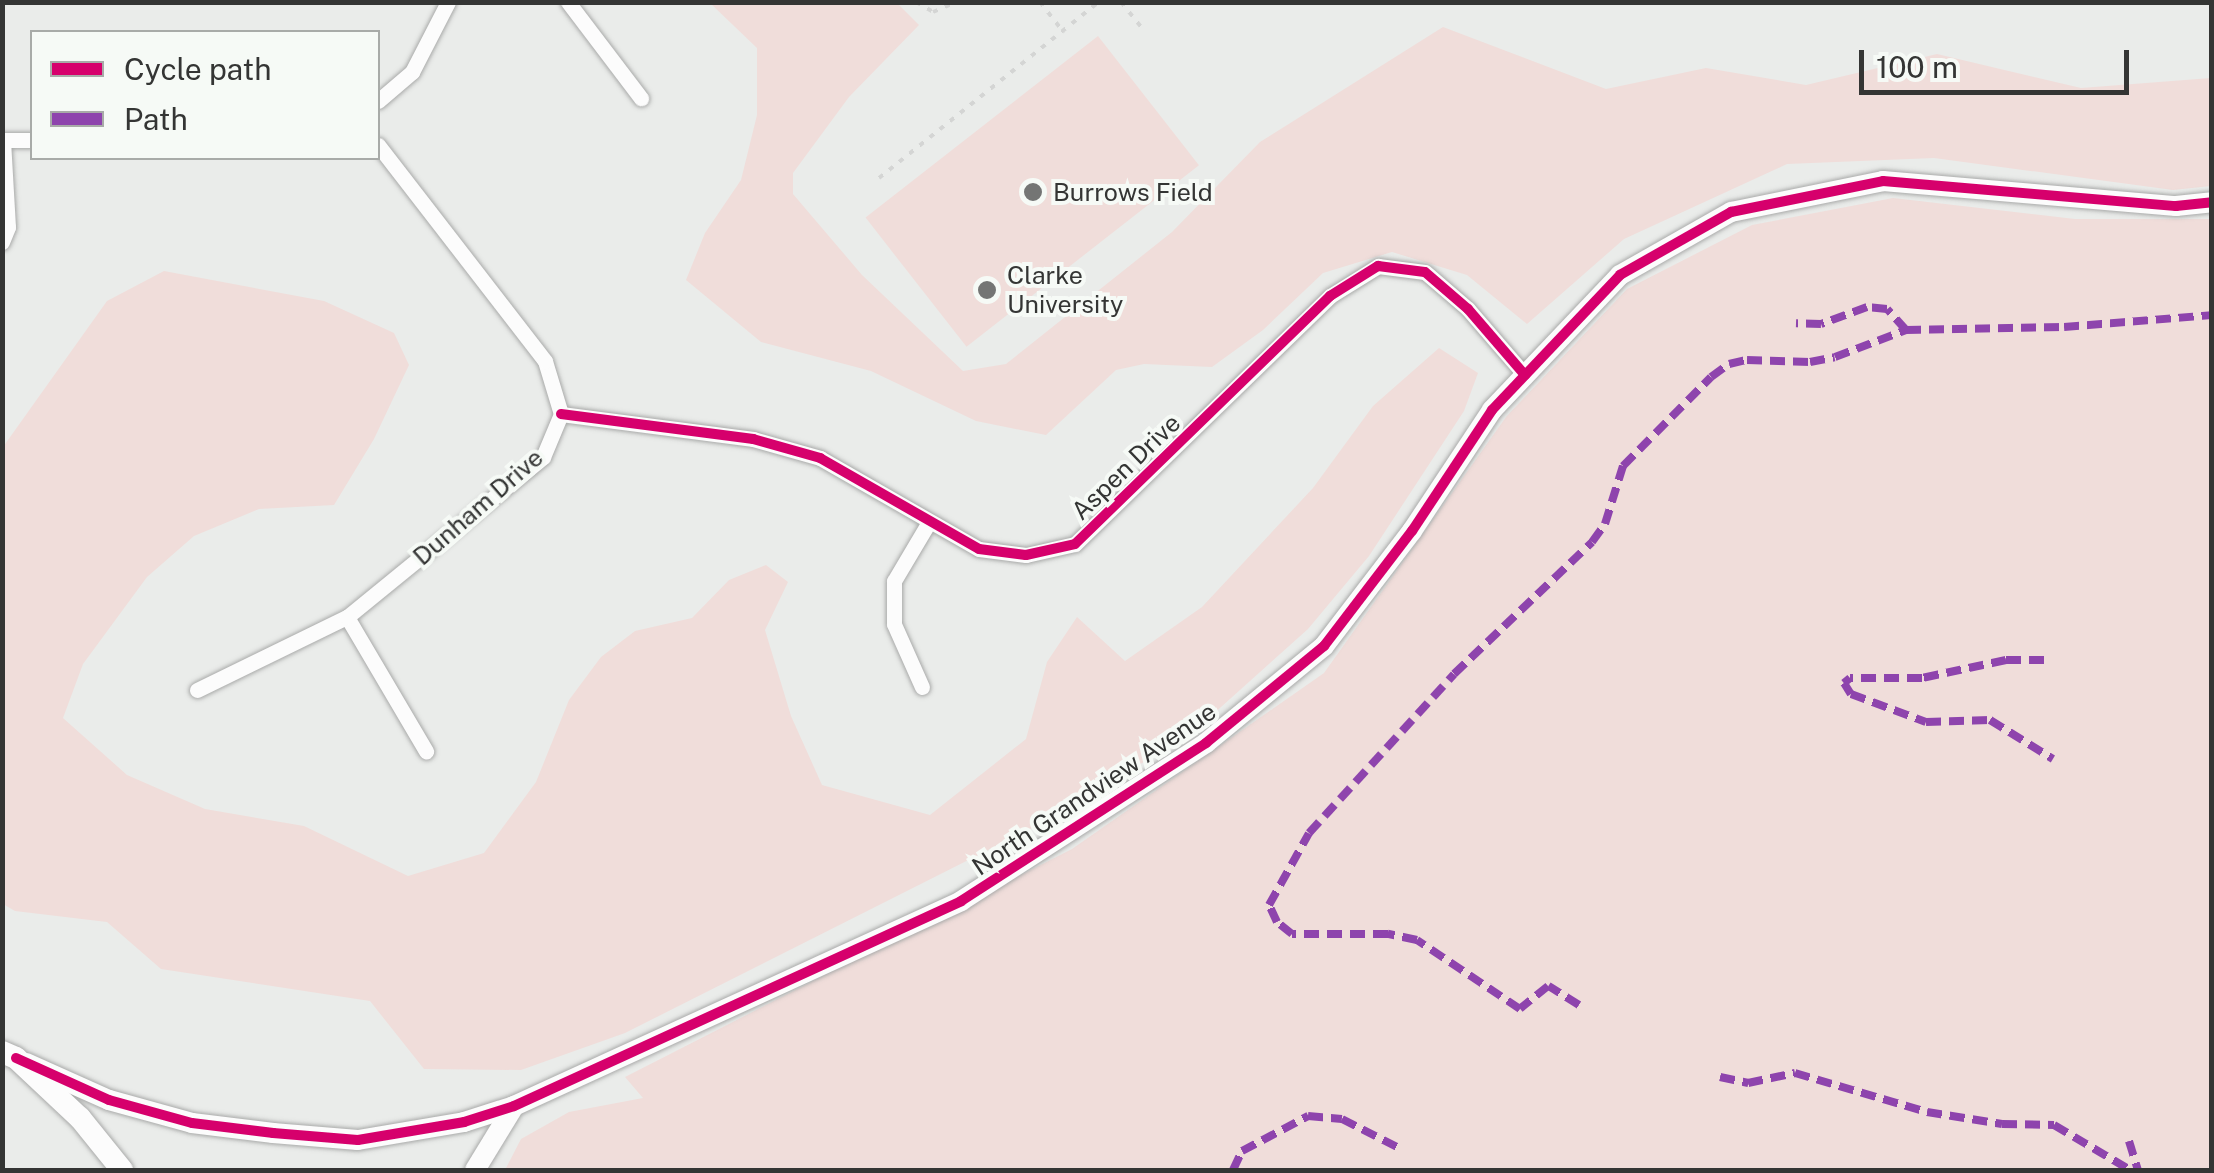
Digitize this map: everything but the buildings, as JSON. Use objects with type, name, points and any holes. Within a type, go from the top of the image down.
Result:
[{"type":"main road","points":[[9,1055],[80,1118],[122,1170]]},
{"type":"street","points":[[380,100],[412,72],[448,2]]},
{"type":"street","points":[[568,2],[641,98]]},
{"type":"street","points":[[2,242],[8,227],[3,140],[30,140]]},
{"type":"street","points":[[380,148],[544,361],[561,414]]},
{"type":"street","name":"North Grandview Avenue","points":[[9,1055],[109,1100],[192,1123],[273,1134],[358,1140],[464,1122],[514,1106],[960,901],[1206,743],[1324,646],[1412,531],[1492,410],[1620,276],[1731,212],[1883,182],[2176,206],[2212,202]]},
{"type":"street","name":"Aspen Drive","points":[[561,414],[753,439],[820,458],[978,548],[1026,556],[1076,544],[1330,296],[1378,266],[1425,272],[1468,310],[1525,375]]},
{"type":"street","name":"Dunham Drive","points":[[198,690],[346,616],[544,457],[561,414]]},
{"type":"street","points":[[922,687],[894,624],[894,581],[929,522]]},
{"type":"street","points":[[346,616],[426,751]]},
{"type":"street","points":[[475,1170],[514,1106]]},
{"type":"path","points":[[916,2],[933,12],[956,2]]},
{"type":"path","points":[[1040,2],[1064,33]]},
{"type":"path","points":[[879,178],[1099,2]]},
{"type":"path","points":[[1121,2],[1142,28]]},
{"type":"shaded area","points":[[710,3],[897,3],[919,25],[849,97],[793,173],[793,194],[862,275],[963,371],[1006,364],[1172,232],[1260,142],[1443,27],[1606,89],[1706,68],[1806,85],[1937,54],[2081,88],[2211,78],[2211,186],[2173,190],[1934,158],[1787,164],[1624,239],[1527,324],[1467,275],[1392,252],[1323,273],[1263,330],[1212,367],[1144,364],[1116,370],[1046,435],[976,421],[871,371],[761,342],[686,280],[705,233],[741,180],[757,115],[757,48]]},
{"type":"shaded area","name":"Burrows Field","points":[[1098,36],[1199,165],[967,347],[866,218]]},
{"type":"shaded area","points":[[1893,198],[2075,219],[2211,219],[2211,1170],[505,1170],[521,1139],[569,1112],[643,1098],[625,1077],[1072,849],[1324,673],[1506,417],[1627,289],[1752,225]]},
{"type":"shaded area","points":[[164,271],[324,301],[394,333],[409,365],[374,439],[334,505],[259,509],[194,536],[147,577],[83,664],[63,718],[127,775],[205,809],[304,826],[408,876],[484,853],[536,782],[569,700],[601,657],[635,631],[692,618],[729,580],[766,565],[788,582],[765,630],[791,716],[822,785],[930,815],[1026,739],[1047,662],[1077,617],[1125,661],[1202,607],[1313,488],[1373,406],[1439,348],[1478,373],[1464,411],[1369,556],[1308,629],[1191,734],[1038,825],[625,1033],[521,1070],[424,1069],[370,1001],[161,969],[107,922],[15,911],[3,904],[3,447],[107,301]]},
{"type":"marked path","points":[[1579,1005],[1548,986],[1520,1009],[1417,940],[1388,934],[1292,934],[1277,922],[1269,905],[1309,833],[1454,674],[1592,542],[1605,524],[1623,466],[1711,377],[1729,364],[1747,360],[1810,362],[1835,357],[1906,330],[1887,309],[1867,307],[1821,324],[1796,323]]},
{"type":"marked path","points":[[1906,330],[2064,327],[2212,315]]},
{"type":"marked path","points":[[2044,660],[2006,660],[1922,678],[1850,678],[1844,683],[1851,694],[1926,722],[1990,720],[2053,759]]},
{"type":"marked path","points":[[1720,1077],[1748,1083],[1795,1073],[1927,1112],[2002,1124],[2054,1125],[2130,1170]]},
{"type":"marked path","points":[[1233,1170],[1242,1151],[1308,1116],[1342,1119],[1399,1148]]},
{"type":"marked path","points":[[2129,1141],[2138,1170]]},
{"type":"cycle path","points":[[16,1058],[109,1100],[192,1123],[273,1133],[358,1140],[464,1122],[514,1106],[961,901],[1206,743],[1324,646],[1412,531],[1492,410],[1620,275],[1731,212],[1883,181],[2176,206],[2212,202]]},
{"type":"cycle path","points":[[561,414],[753,439],[820,458],[979,549],[1026,555],[1075,544],[1330,296],[1378,266],[1425,272],[1468,309],[1525,375]]},
{"type":"place","name":"Burrows Field","points":[[1033,192]]},
{"type":"place","name":"Clarke University","points":[[987,290]]}]
